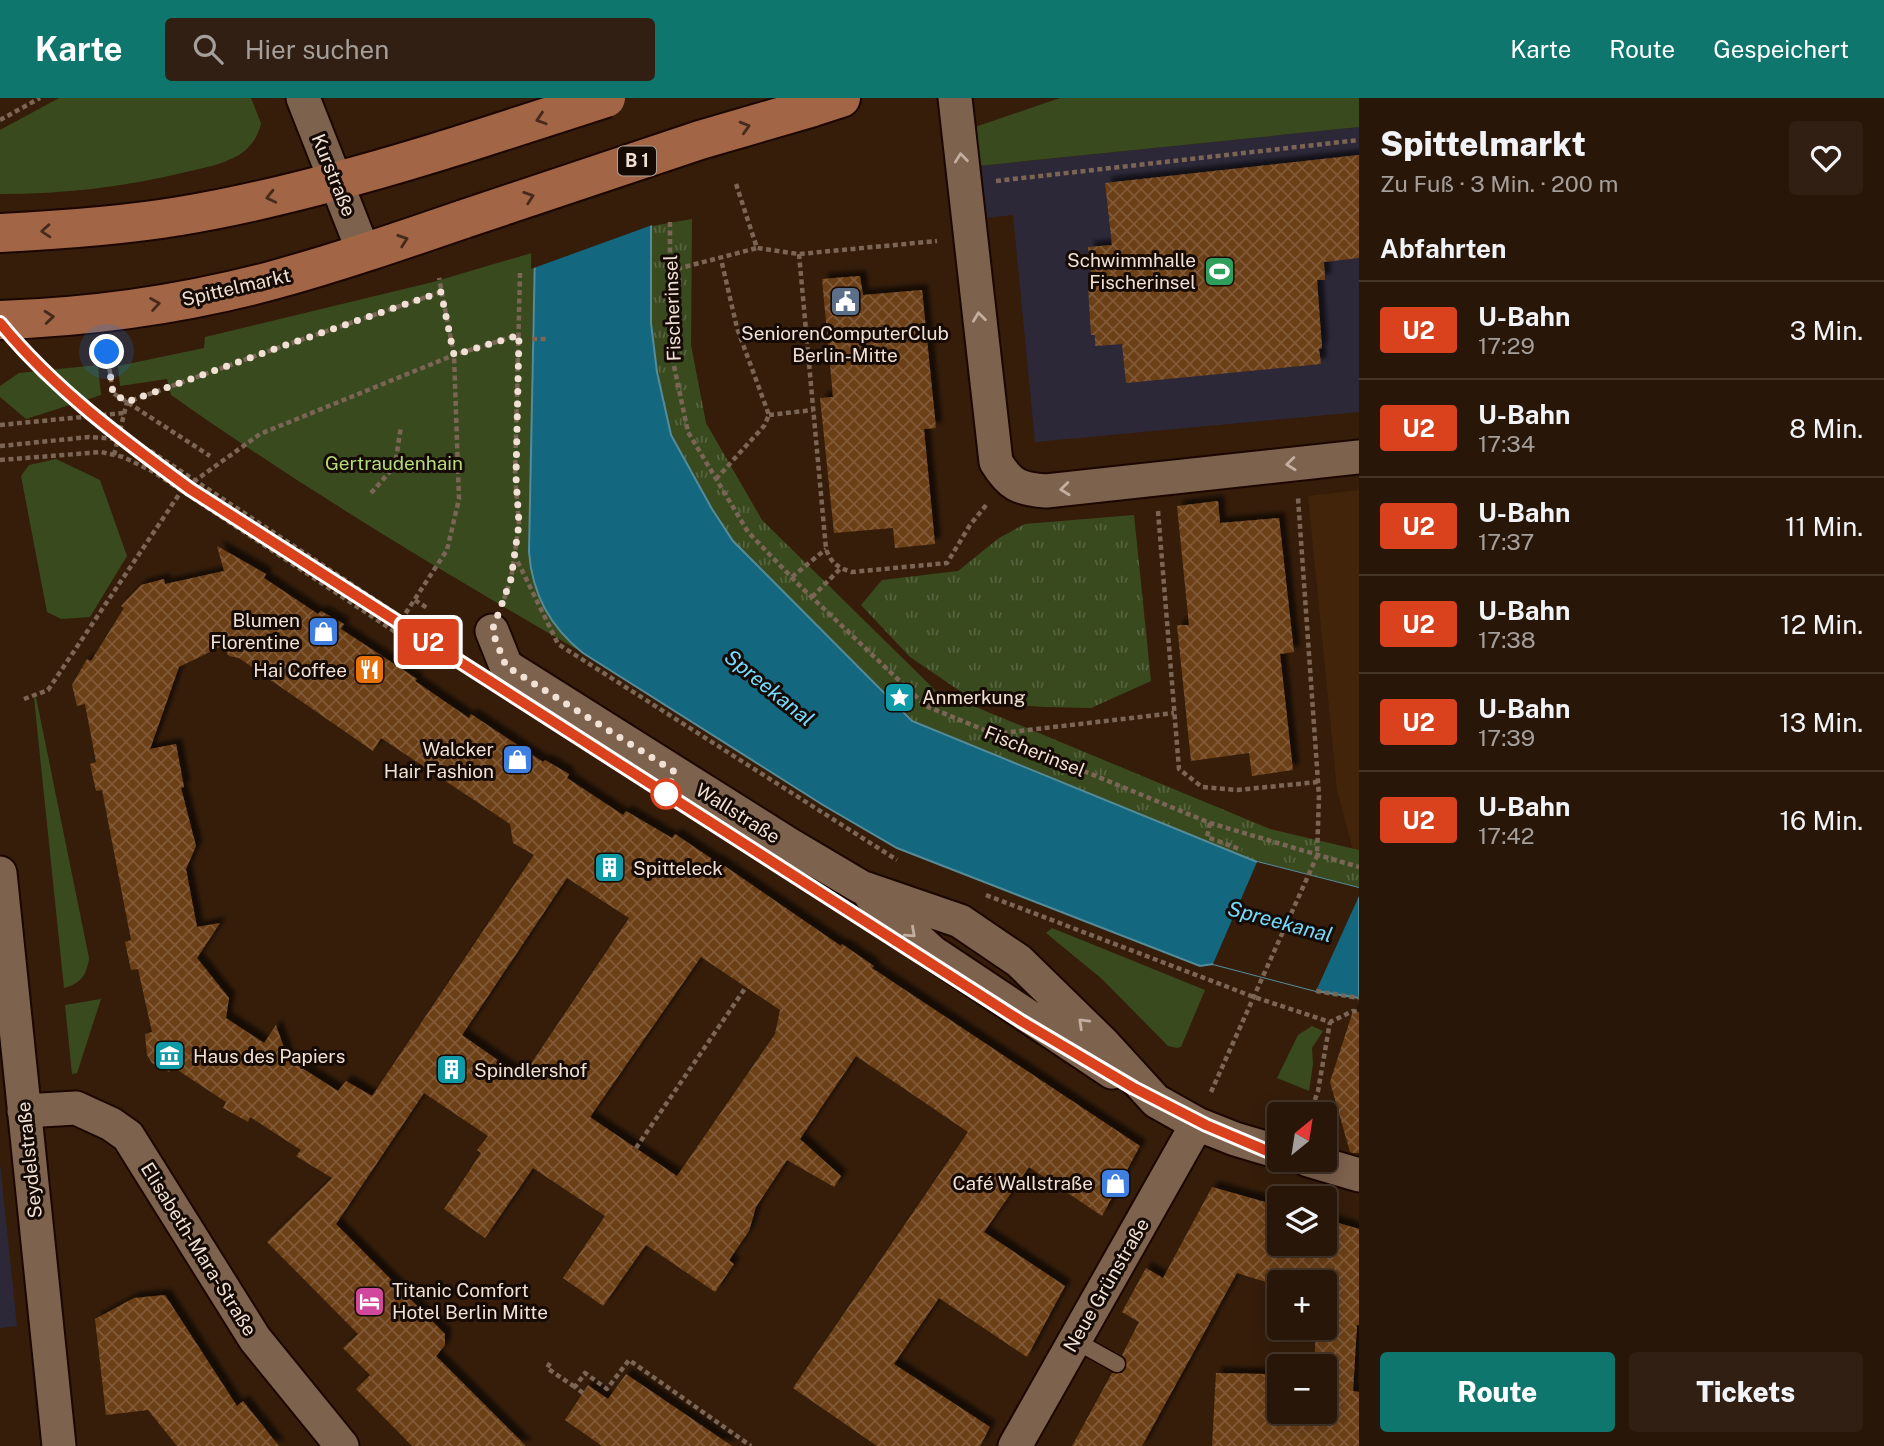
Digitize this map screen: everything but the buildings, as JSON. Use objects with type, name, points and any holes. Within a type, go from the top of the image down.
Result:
[{"type":"main road","points":[[0,233],[114,225],[181,216],[337,181],[606,98]]},
{"type":"main road","name":"Spittelmarkt","points":[[0,320],[98,312],[212,294],[268,281],[364,253],[700,140],[826,103]]},
{"type":"street","name":"Kurstraße","points":[[303,98],[364,253]]},
{"type":"street","points":[[954,98],[996,462],[1006,480],[1026,490],[1046,491],[1359,457]]},
{"type":"street","name":"Wallstraße","points":[[492,631],[506,666],[861,887],[932,952],[1089,1058],[1196,1125],[1267,1148]]},
{"type":"street","name":"Seydelstraße","points":[[0,873],[59,1446]]},
{"type":"street","name":"Elisabeth-Mara-Straße","points":[[24,1111],[76,1108],[103,1120],[128,1136],[255,1339],[342,1446]]},
{"type":"street","name":"Neue Grünstraße","points":[[1015,1446],[1196,1125]]},
{"type":"street","points":[[1337,1169],[1359,1175]]},
{"type":"lane","points":[[1074,1340],[1117,1364]]},
{"type":"path","points":[[0,120],[40,98]]},
{"type":"path","points":[[964,184],[1359,140]]},
{"type":"path","points":[[736,184],[757,248]]},
{"type":"path","name":"Fischerinsel","points":[[670,222],[670,347],[688,432],[748,532],[926,706],[1210,823],[1359,867]]},
{"type":"path","points":[[669,271],[757,248],[799,254],[969,238]]},
{"type":"path","points":[[799,254],[826,549],[831,561],[852,572],[947,562],[970,525],[1006,480]]},
{"type":"path","points":[[716,479],[764,426],[769,415],[737,328],[721,259]]},
{"type":"path","points":[[492,631],[511,579],[519,524],[516,477],[520,273]]},
{"type":"path","points":[[0,460],[101,452],[123,457],[182,490],[394,631],[446,550],[459,499],[454,355],[439,278]]},
{"type":"path","points":[[127,402],[441,292]]},
{"type":"path","points":[[24,699],[48,690],[182,490],[195,480],[260,434],[454,355],[519,335]]},
{"type":"path","points":[[532,339],[546,339]]},
{"type":"path","points":[[107,352],[113,393],[210,456]]},
{"type":"path","points":[[114,455],[127,402]]},
{"type":"path","points":[[769,415],[814,410]]},
{"type":"path","points":[[0,425],[124,414]]},
{"type":"path","points":[[371,493],[395,466],[401,426]]},
{"type":"path","points":[[0,446],[89,437],[118,439],[149,450],[419,629]]},
{"type":"path","points":[[1196,1125],[1317,856],[1318,782],[1297,494],[1292,464]]},
{"type":"path","points":[[1156,479],[1179,769],[1202,786],[1237,790],[1318,782]]},
{"type":"path","points":[[792,577],[826,549]]},
{"type":"path","points":[[514,554],[558,644],[884,852],[908,864]]},
{"type":"path","points":[[812,597],[841,568]]},
{"type":"path","points":[[415,600],[427,608]]},
{"type":"path","points":[[993,734],[1174,713]]},
{"type":"path","points":[[1210,823],[1207,837],[1242,850]]},
{"type":"path","points":[[982,893],[1254,997],[1330,1022],[1353,1011],[1359,1012]]},
{"type":"path","points":[[636,1148],[746,987]]},
{"type":"path","points":[[1316,991],[1359,998]]},
{"type":"path","points":[[1314,1102],[1330,1022]]},
{"type":"path","points":[[575,1387],[585,1373],[607,1389],[629,1360],[751,1446]]},
{"type":"path","points":[[550,1363],[547,1368],[583,1393]]},
{"type":"shaded area","points":[[1359,127],[1359,412],[1035,442],[1013,215],[983,218],[978,166]]},
{"type":"shaded area","points":[[1359,490],[1359,850],[1353,850],[1337,790],[1308,496]]},
{"type":"shaded area","points":[[0,1163],[17,1326],[0,1328]]},
{"type":"green space","points":[[59,98],[251,98],[261,123],[256,138],[246,150],[212,166],[117,186],[47,193],[0,194],[0,130]]},
{"type":"green space","points":[[1060,98],[1359,98],[1359,127],[978,166],[975,127]]},
{"type":"green space","points":[[692,219],[691,345],[706,423],[762,520],[935,690],[1270,829],[1359,850],[1359,888],[1257,862],[912,720],[733,541],[671,435],[657,372],[651,323],[652,226]]},
{"type":"green space","name":"Gertraudenhain","points":[[535,252],[531,572],[560,632],[583,653],[426,561],[272,464],[171,395],[167,379],[120,386],[118,366],[204,348],[205,337],[433,282]]},
{"type":"green space","points":[[98,365],[101,395],[26,419],[0,397],[0,386],[19,373]]},
{"type":"green space","points":[[56,459],[100,480],[127,556],[90,617],[61,619],[47,612],[21,476],[29,465]]},
{"type":"green space","points":[[1134,515],[1151,681],[1091,708],[976,702],[910,657],[861,605],[882,580],[958,571],[999,538],[1025,524]]},
{"type":"green space","points":[[36,697],[89,958],[82,978],[64,988],[34,698]]},
{"type":"green space","points":[[1052,928],[1205,990],[1181,1047],[1168,1046],[1102,979],[1046,933]]},
{"type":"green space","points":[[101,999],[77,1073],[72,1074],[65,1005]]},
{"type":"green space","points":[[1312,1026],[1323,1031],[1312,1048],[1313,1064],[1309,1091],[1277,1078],[1298,1035]]},
{"type":"water","name":"Spreekanal","points":[[651,98],[651,323],[657,372],[671,435],[733,541],[912,721],[1257,862],[1359,888],[1359,998],[1316,991],[1213,964],[1200,966],[897,848],[823,805],[583,653],[552,621],[534,582],[529,552],[535,252]]},
{"type":"pier","points":[[533,98],[654,98],[655,224],[531,269]]},
{"type":"pier","points":[[1257,862],[1359,888],[1359,896],[1316,991],[1213,964]]},
{"type":"metro line","name":"U2","points":[[0,323],[49,376],[107,429],[190,489],[1021,1021],[1111,1076],[1206,1125],[1267,1151]]},
{"type":"place","name":"Schwimmhalle Fischerinsel","points":[[1219,271]]},
{"type":"place","name":"SeniorenComputerClub Berlin-Mitte","points":[[845,302]]},
{"type":"place","name":"Blumen Florentine","points":[[323,631]]},
{"type":"place","name":"Hai Coffee","points":[[370,670]]},
{"type":"place","name":"Anmerkung","points":[[899,697]]},
{"type":"place","name":"Walcker Hair Fashion","points":[[517,760]]},
{"type":"place","name":"Spitteleck","points":[[610,868]]},
{"type":"place","name":"Haus des Papiers","points":[[170,1056]]},
{"type":"place","name":"Spindlershof","points":[[451,1070]]},
{"type":"place","name":"Café Wallstraße","points":[[1116,1183]]},
{"type":"place","name":"Titanic Comfort Hotel Berlin Mitte","points":[[369,1301]]},
{"type":"route","points":[[107,352],[113,393],[127,402],[441,292],[454,355],[519,335],[516,477],[519,524],[511,579],[492,631],[506,666],[675,772],[666,794]]}]
